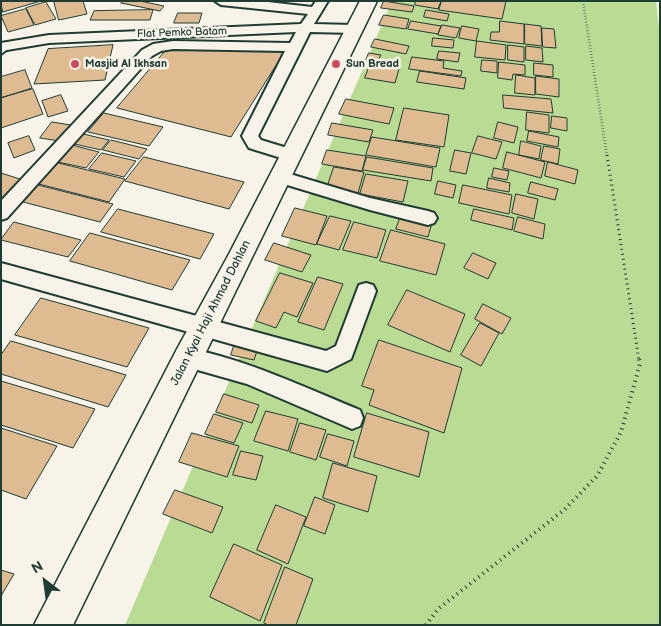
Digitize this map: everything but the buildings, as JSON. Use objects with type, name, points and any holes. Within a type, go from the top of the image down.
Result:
[{"type":"main road","name":"Jalan Kyai Haji Ahmad Dahlan","points":[[53,625],[369,1]]},
{"type":"street","points":[[221,1],[319,6],[294,47],[250,136],[255,144],[286,166],[370,204],[428,218]]},
{"type":"street","name":"Flat Pemko Batam","points":[[5,48],[81,37],[306,28],[354,29]]},
{"type":"street","points":[[1,213],[147,53],[158,47],[173,45],[294,47]]},
{"type":"street","points":[[1,271],[327,361],[344,352],[366,291]]},
{"type":"street","points":[[187,358],[205,360],[247,375],[352,418]]},
{"type":"path","points":[[426,625],[438,609],[564,510],[597,476],[621,432],[640,364],[583,1]]},
{"type":"green space","points":[[392,1],[656,1],[660,37],[660,625],[125,625]]},
{"type":"place","name":"Masjid Al Ikhsan","points":[[75,64]]},
{"type":"place","name":"Sun Bread","points":[[336,64]]}]
